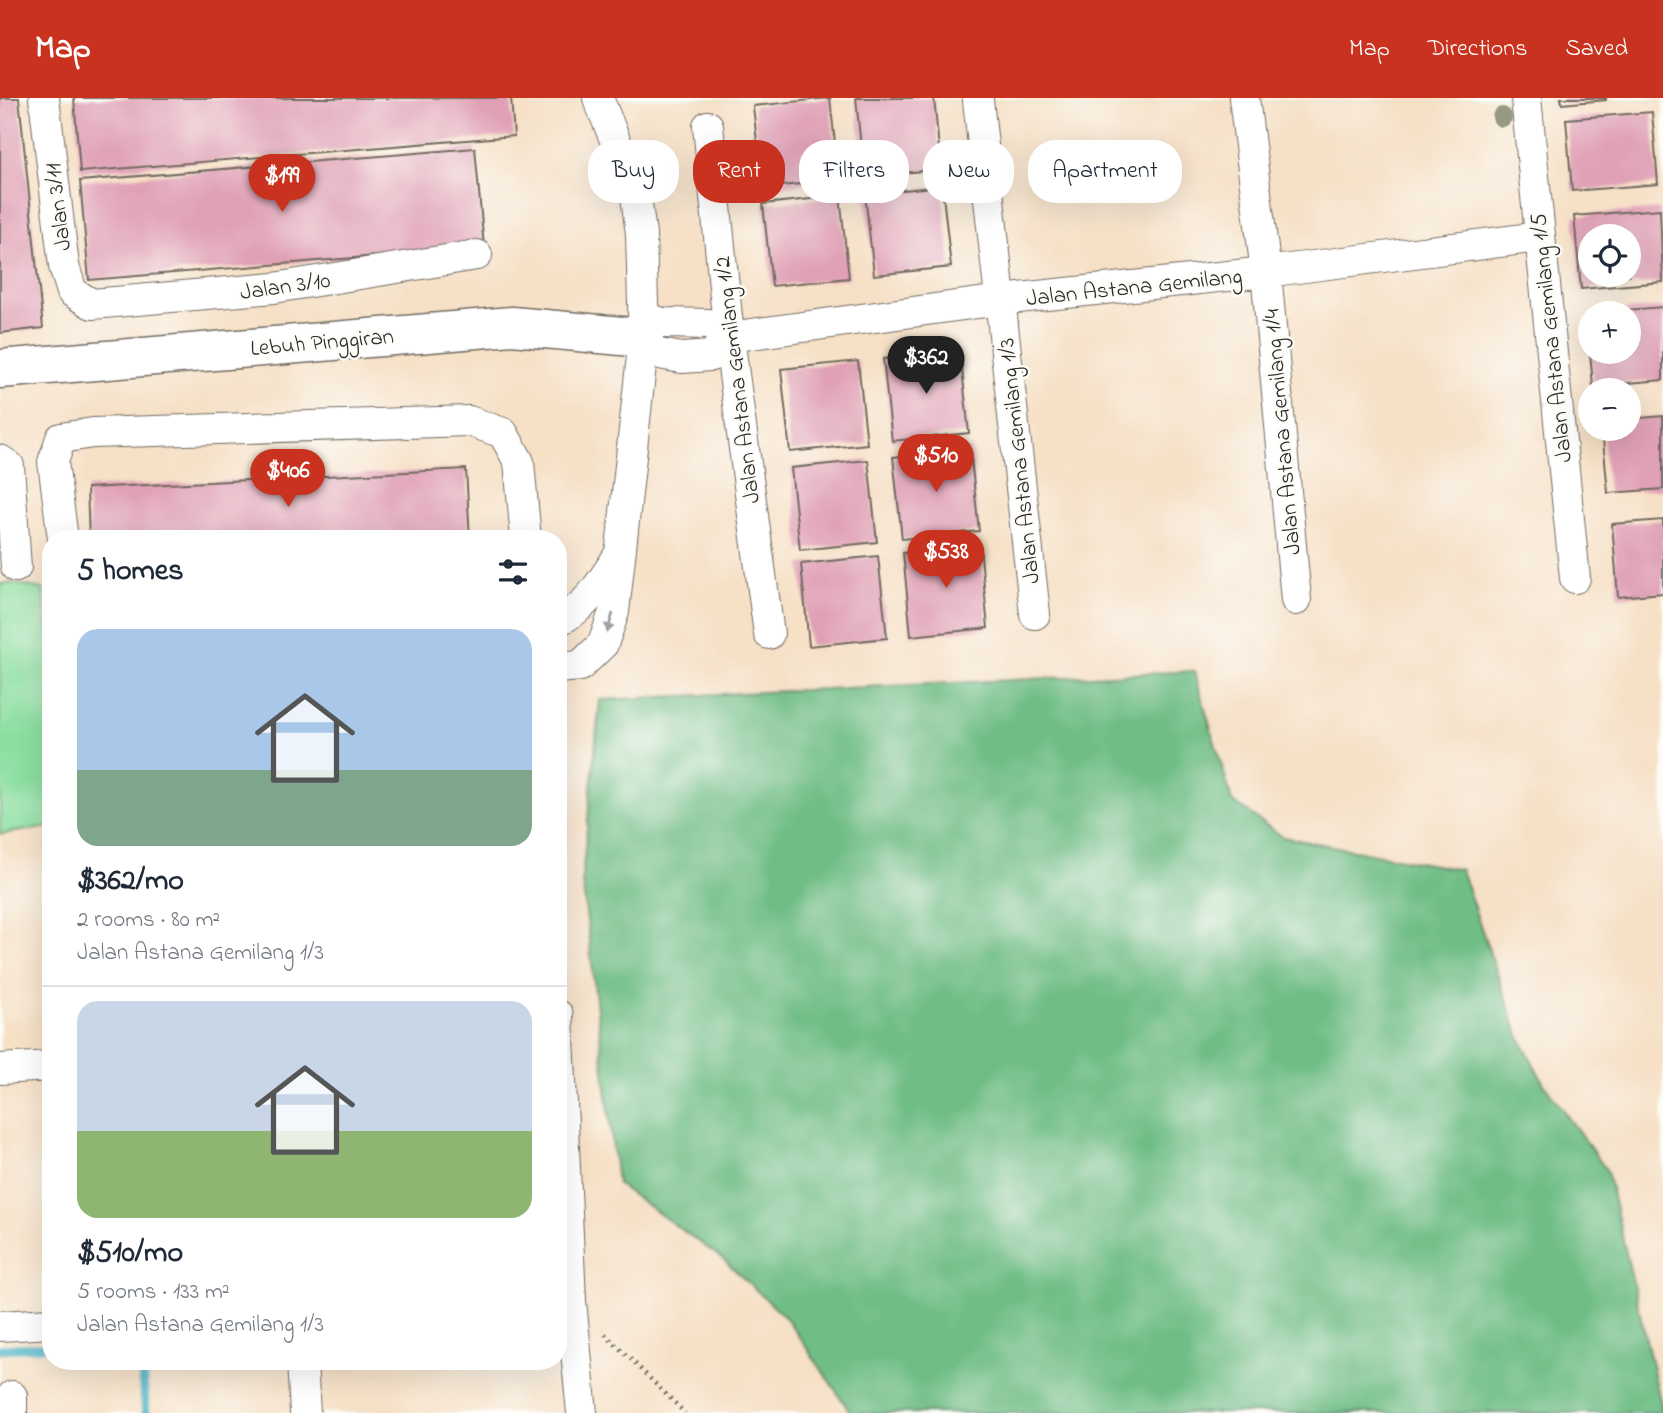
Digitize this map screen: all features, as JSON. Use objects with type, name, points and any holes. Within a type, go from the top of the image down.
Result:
[{"type":"street","name":"Jalan 3/11","points":[[44,98],[64,266],[72,292],[92,304]]},
{"type":"street","points":[[567,667],[580,666],[603,644],[614,612],[643,335],[641,234],[635,189],[598,98]]},
{"type":"street","name":"Jalan Astana Gemilang 1/4","points":[[1244,98],[1266,271],[1296,600]]},
{"type":"street","name":"Jalan Astana Gemilang 1/5","points":[[1526,98],[1575,578]]},
{"type":"street","name":"Jalan Astana Gemilang 1/3","points":[[978,100],[1035,614]]},
{"type":"street","name":"Jalan Astana Gemilang 1/2","points":[[708,126],[729,337],[769,634]]},
{"type":"street","name":"Jalan Astana Gemilang","points":[[729,337],[1000,300],[1539,237]]},
{"type":"street","name":"Jalan 3/10","points":[[92,304],[274,288],[477,255]]},
{"type":"street","points":[[643,335],[663,323],[709,324],[729,337]]},
{"type":"street","name":"Lebuh Pinggiran","points":[[0,369],[512,326],[643,335]]},
{"type":"street","points":[[62,530],[53,462],[61,438],[93,433],[469,421],[503,433],[519,462],[525,530]]},
{"type":"street","points":[[0,460],[9,466],[16,567]]},
{"type":"street","points":[[567,616],[594,594],[619,555]]},
{"type":"street","points":[[0,1069],[42,1067]]},
{"type":"street","points":[[567,1199],[572,1301],[582,1413]]},
{"type":"street","points":[[0,1325],[42,1323]]},
{"type":"street","points":[[302,1370],[305,1413]]},
{"type":"path","points":[[572,1301],[685,1413]]},
{"type":"green space","points":[[11,583],[42,589],[42,828],[0,834],[0,584]]},
{"type":"green space","points":[[1194,671],[1232,801],[1283,837],[1461,870],[1518,1034],[1544,1084],[1607,1171],[1663,1413],[851,1413],[787,1319],[723,1259],[617,1184],[582,878],[600,700]]},
{"type":"building","points":[[0,98],[19,98],[43,328],[0,333]]},
{"type":"building","points":[[74,98],[511,98],[514,136],[80,172]]},
{"type":"building","points":[[830,98],[835,140],[799,140],[799,184],[785,186],[785,140],[757,140],[753,106]]},
{"type":"building","points":[[856,98],[934,98],[938,140],[923,140],[923,171],[909,172],[909,140],[860,140]]},
{"type":"building","points":[[1561,98],[1606,98],[1606,100],[1562,104]]},
{"type":"building","points":[[1652,112],[1658,184],[1572,191],[1566,119]]},
{"type":"building","points":[[475,148],[484,247],[89,280],[80,181]]},
{"type":"building","points":[[923,188],[923,203],[944,203],[951,267],[874,275],[866,203],[909,203],[909,189]]},
{"type":"building","points":[[841,203],[849,278],[772,286],[763,204]]},
{"type":"building","points":[[1660,209],[1663,282],[1641,284],[1641,224],[1578,224],[1578,258],[1574,216]]},
{"type":"building","points":[[1663,307],[1663,380],[1641,382],[1641,378],[1592,378],[1591,364],[1641,364],[1641,309]]},
{"type":"building","points":[[960,351],[969,433],[892,441],[883,359]]},
{"type":"building","points":[[858,361],[867,444],[790,452],[781,369]]},
{"type":"building","points":[[1663,416],[1663,489],[1608,493],[1603,441],[1641,441],[1641,418]]},
{"type":"building","points":[[970,449],[979,531],[902,539],[893,457]]},
{"type":"building","points":[[868,460],[877,542],[800,550],[791,468]]},
{"type":"building","points":[[466,469],[469,530],[89,530],[87,488]]},
{"type":"building","points":[[1663,520],[1663,593],[1618,597],[1612,524]]},
{"type":"building","points":[[980,545],[988,628],[911,636],[903,553]]},
{"type":"building","points":[[878,556],[887,638],[809,646],[801,564]]},
{"type":"waterway","points":[[0,1349],[42,1347]]},
{"type":"waterway","points":[[142,1370],[146,1413]]}]
